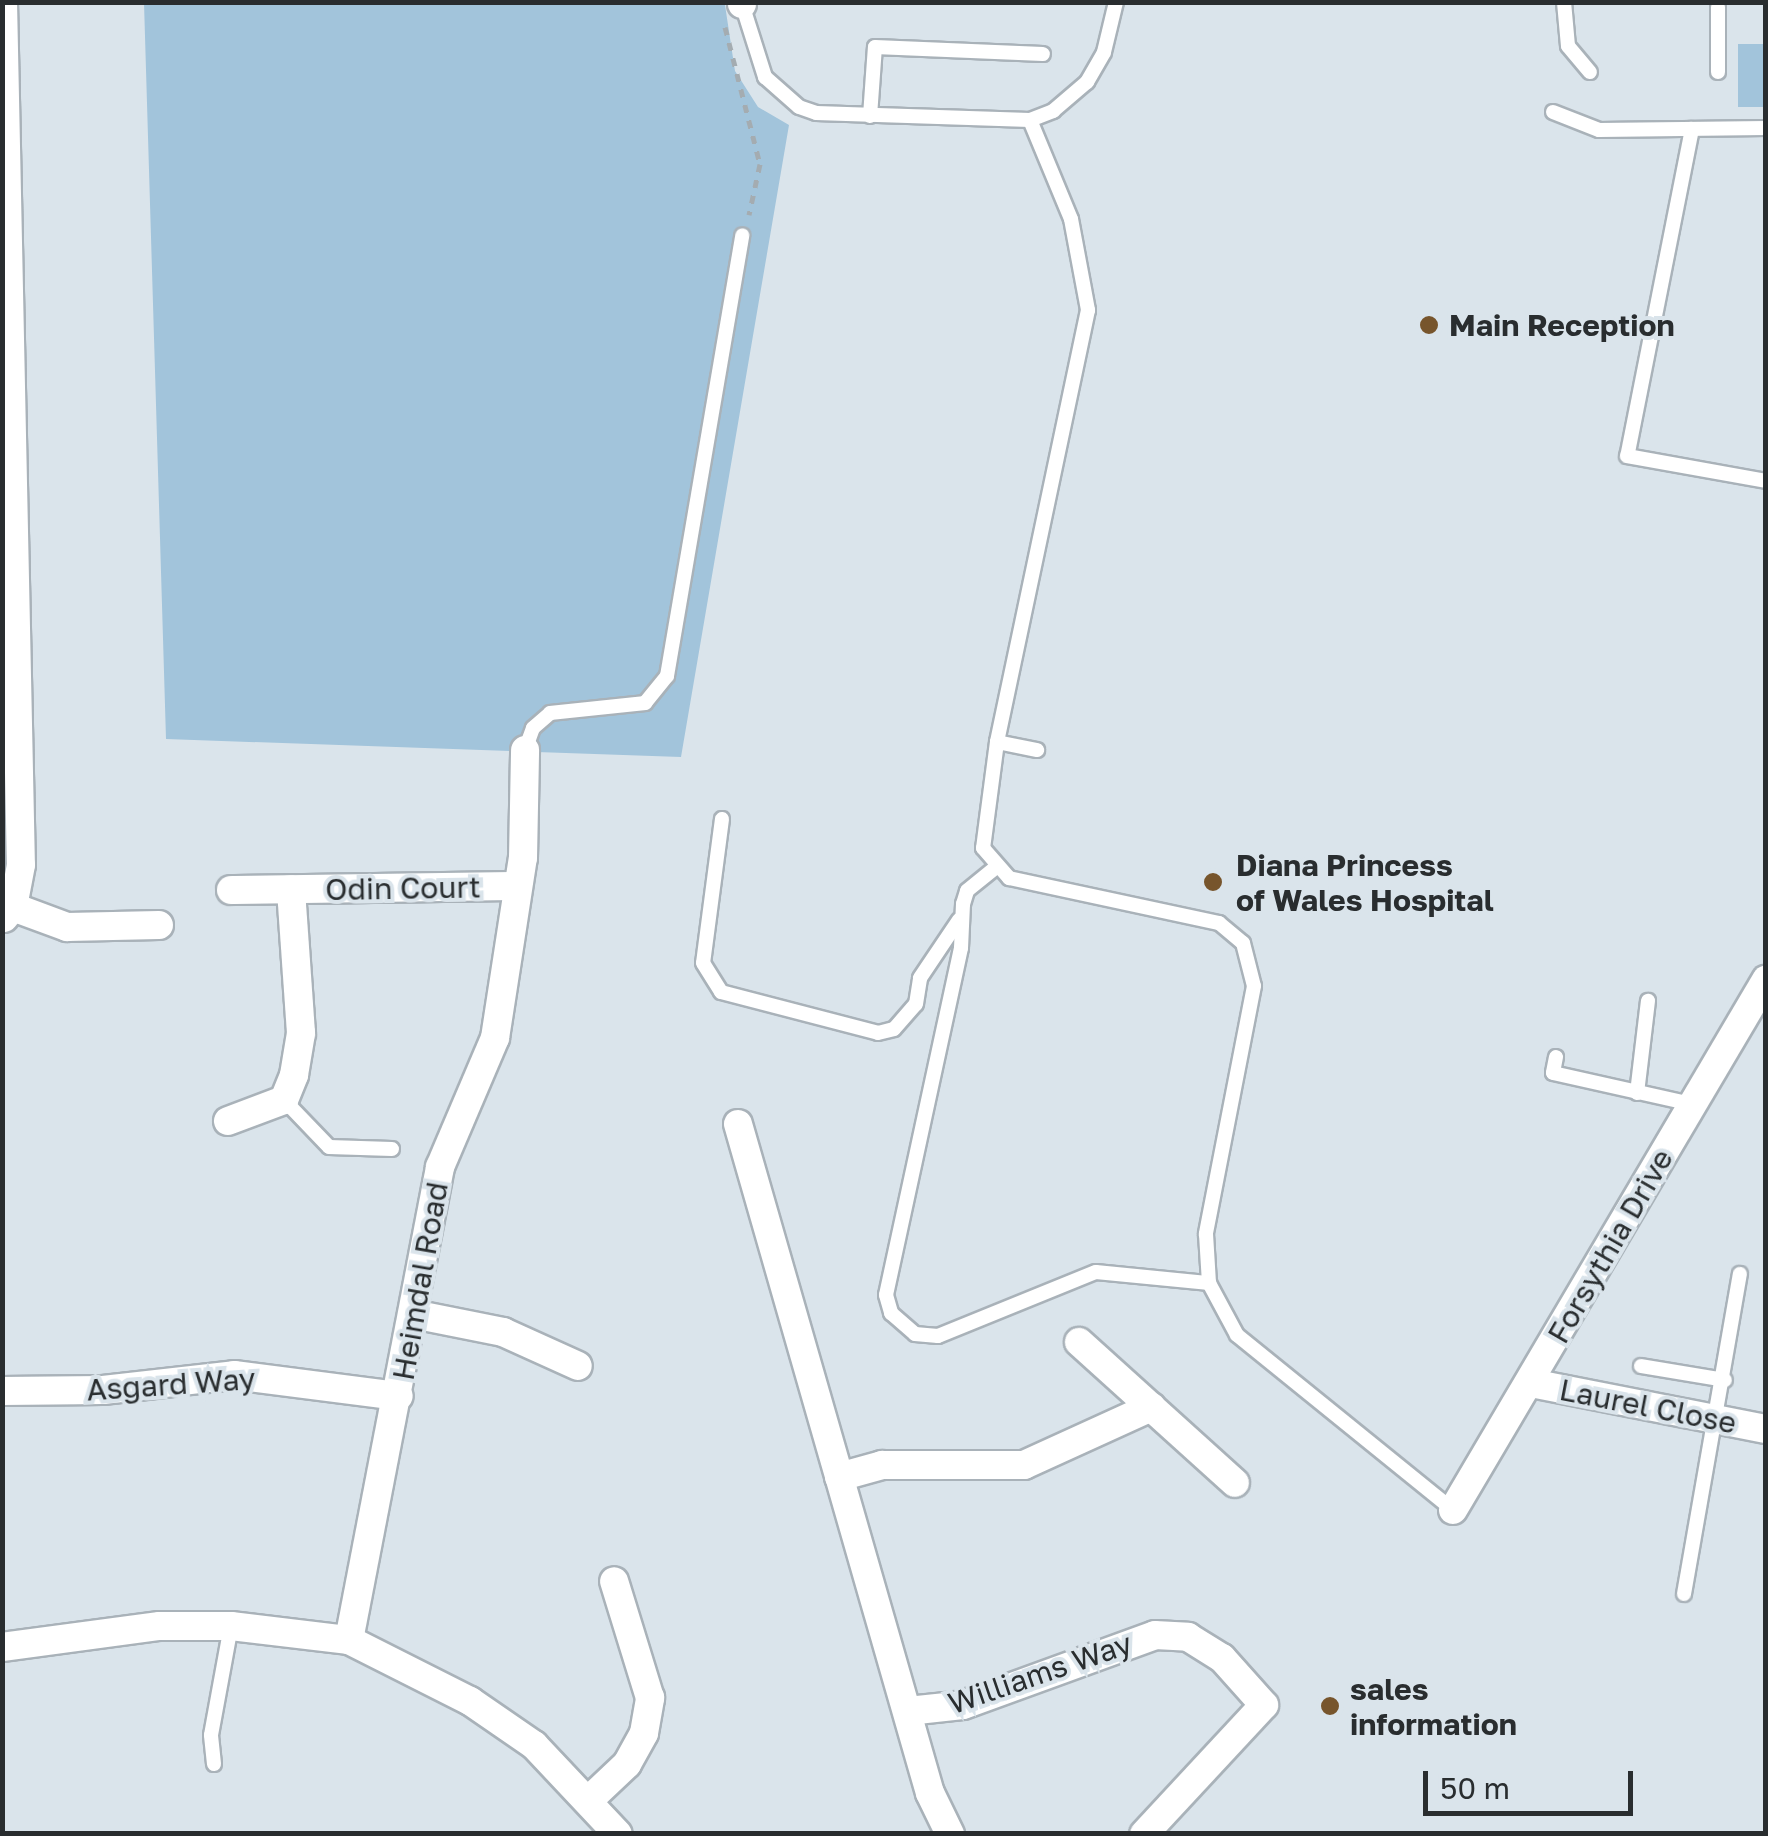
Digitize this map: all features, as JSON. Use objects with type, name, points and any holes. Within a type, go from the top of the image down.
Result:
[{"type":"street","points":[[3,2],[8,647],[22,865],[8,913],[67,927],[159,925]]},
{"type":"street","name":"Heimdal Road","points":[[348,1640],[399,1396],[440,1167],[495,1038],[516,886],[525,750]]},
{"type":"street","name":"Odin Court","points":[[232,890],[516,886]]},
{"type":"street","name":"Odin Court","points":[[284,1100],[301,1032],[291,890]]},
{"type":"street","name":"Forsythia Drive","points":[[1452,1510],[1531,1383],[1766,980]]},
{"type":"street","points":[[228,1122],[284,1100]]},
{"type":"street","name":"Williams Way","points":[[738,1124],[930,1793],[950,1834]]},
{"type":"street","points":[[413,1314],[503,1332],[578,1366]]},
{"type":"street","points":[[1080,1342],[1234,1483]]},
{"type":"street","name":"Asgard Way","points":[[2,1390],[103,1390],[234,1375],[399,1396]]},
{"type":"street","name":"Laurel Close","points":[[1531,1383],[1766,1430]]},
{"type":"street","points":[[839,1477],[882,1465],[1024,1465],[1151,1407]]},
{"type":"street","points":[[590,1800],[627,1764],[644,1733],[650,1698],[614,1581]]},
{"type":"street","points":[[2,1647],[160,1626],[231,1626],[348,1640],[470,1701],[534,1745],[618,1834]]},
{"type":"street","name":"Williams Way","points":[[908,1710],[963,1706],[1155,1635],[1188,1637],[1222,1658],[1264,1706],[1144,1834]]},
{"type":"lane","points":[[742,4],[766,76],[784,97],[816,113],[1030,120],[1052,112],[1087,82],[1104,52],[1116,2]]},
{"type":"lane","points":[[1564,2],[1568,46],[1590,72]]},
{"type":"lane","points":[[1718,7],[1718,72]]},
{"type":"lane","points":[[870,116],[874,47],[1043,54]]},
{"type":"lane","points":[[1553,112],[1599,130],[1766,128]]},
{"type":"lane","points":[[1030,120],[1072,219],[1088,310],[980,830],[995,868],[1026,882],[1219,923],[1250,956],[1254,986],[1206,1234],[1209,1283],[1237,1335],[1452,1510]]},
{"type":"lane","points":[[1692,129],[1627,456],[1766,480]]},
{"type":"lane","points":[[525,750],[533,728],[550,713],[645,703],[666,676],[742,235]]},
{"type":"lane","points":[[998,742],[1037,750]]},
{"type":"lane","points":[[722,819],[702,963],[721,992],[878,1033],[894,1029],[916,1004],[920,978],[958,924],[967,891],[995,868]]},
{"type":"lane","points":[[962,904],[962,948],[886,1295],[892,1313],[916,1334],[938,1336],[1096,1272],[1209,1283]]},
{"type":"lane","points":[[1637,1093],[1648,1001]]},
{"type":"lane","points":[[1556,1057],[1553,1072],[1692,1104]]},
{"type":"lane","points":[[284,1100],[328,1148],[392,1149]]},
{"type":"lane","points":[[1684,1594],[1719,1421],[1740,1274]]},
{"type":"lane","points":[[1641,1366],[1725,1380]]},
{"type":"lane","points":[[214,1764],[212,1735],[231,1626]]},
{"type":"path","points":[[742,4],[722,6],[760,164],[742,235]]},
{"type":"shaded area","points":[[144,3],[725,5],[735,71],[758,107],[789,125],[681,757],[166,739]]},
{"type":"shaded area","points":[[1738,44],[1765,44],[1765,107],[1738,107]]},
{"type":"place","name":"Main Reception","points":[[1429,325]]},
{"type":"place","name":"Diana Princess of Wales Hospital","points":[[1213,882]]},
{"type":"place","name":"sales information","points":[[1330,1706]]}]
